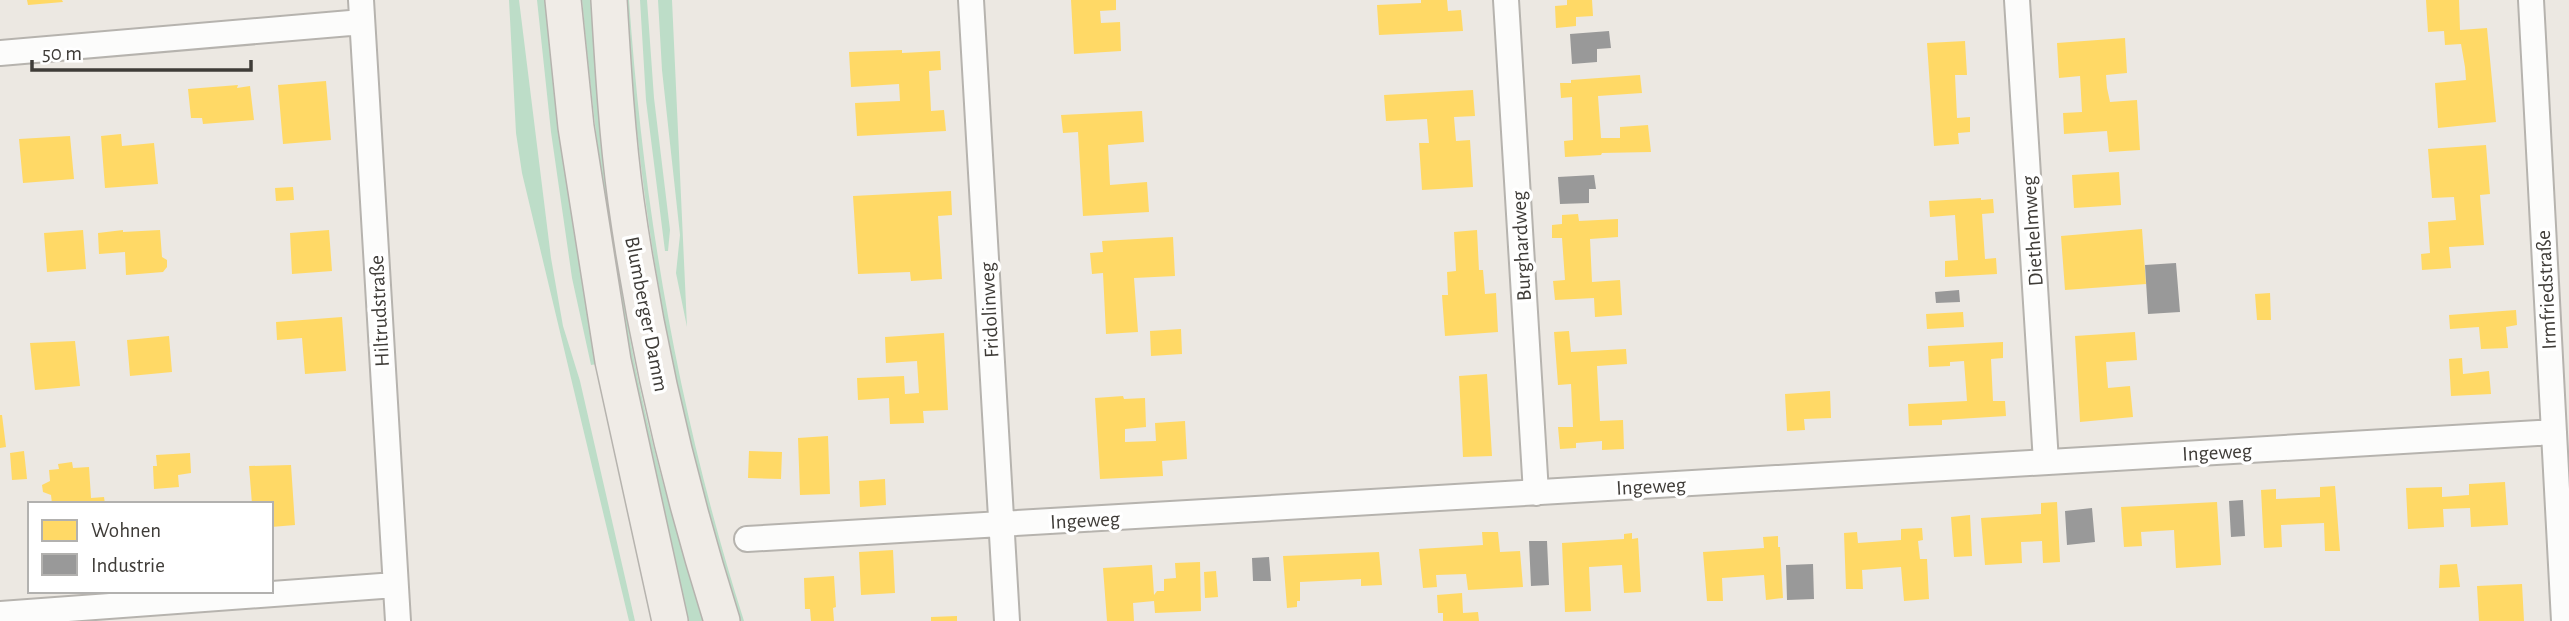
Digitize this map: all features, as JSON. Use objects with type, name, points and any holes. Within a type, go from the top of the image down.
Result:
[{"type":"main road","name":"Blumberger Damm","points":[[563,0],[578,140],[612,361],[670,621]]},
{"type":"main road","name":"Blumberger Damm","points":[[609,0],[614,92],[626,202],[650,332],[686,498],[722,621]]},
{"type":"street","name":"Fridolinweg","points":[[971,0],[1007,621]]},
{"type":"street","name":"Burghardweg","points":[[1506,0],[1536,493]]},
{"type":"street","name":"Diethelmweg","points":[[2017,0],[2046,462]]},
{"type":"street","name":"Irmfriedstraße","points":[[2531,0],[2560,383],[2554,432],[2564,621]]},
{"type":"street","points":[[0,53],[362,11]]},
{"type":"street","name":"Hiltrudstraße","points":[[362,11],[398,621]]},
{"type":"street","name":"Ingeweg","points":[[747,539],[2554,432]]},
{"type":"street","points":[[0,614],[395,585]]},
{"type":"green space","points":[[509,0],[519,0],[551,258],[563,326],[580,381],[635,621],[629,621],[522,173],[516,133]]},
{"type":"green space","points":[[537,0],[547,0],[560,126],[597,364],[591,365],[572,278],[551,132]]},
{"type":"green space","points":[[582,0],[591,0],[611,212],[630,338],[662,481],[704,621],[689,621],[669,545],[636,390],[599,157]]},
{"type":"green space","points":[[625,0],[629,0],[644,159],[668,314],[701,468],[744,621],[739,621],[716,545],[678,391],[663,314],[640,158]]},
{"type":"green space","points":[[640,0],[647,0],[654,98],[670,230],[668,251],[665,251],[646,100]]},
{"type":"green space","points":[[658,0],[672,0],[687,327],[676,273],[680,235],[662,70]]},
{"type":"building: Wohnen","points":[[27,0],[62,0],[63,2],[28,5]]},
{"type":"building: Wohnen","points":[[1071,0],[1116,0],[1116,10],[1100,11],[1101,23],[1120,22],[1121,51],[1074,54]]},
{"type":"building: Wohnen","points":[[1421,0],[1447,0],[1448,11],[1461,10],[1463,31],[1379,35],[1377,5],[1421,3]]},
{"type":"building: Wohnen","points":[[1567,0],[1592,0],[1593,16],[1576,17],[1576,26],[1556,28],[1555,6],[1567,5]]},
{"type":"building: Wohnen","points":[[2426,0],[2459,0],[2460,30],[2487,28],[2496,122],[2438,128],[2435,83],[2466,80],[2465,67],[2461,44],[2445,45],[2444,31],[2428,32]]},
{"type":"building: Wohnen","points":[[2125,38],[2127,73],[2106,75],[2107,88],[2110,102],[2137,100],[2140,150],[2109,152],[2107,131],[2064,134],[2063,113],[2082,112],[2080,76],[2059,78],[2057,43]]},
{"type":"building: Wohnen","points":[[1965,41],[1967,75],[1955,75],[1957,118],[1970,117],[1970,132],[1958,133],[1959,144],[1934,146],[1927,43]]},
{"type":"building: Wohnen","points":[[902,50],[902,53],[940,51],[941,70],[929,71],[931,111],[944,110],[946,131],[857,136],[855,103],[900,101],[899,84],[851,87],[849,52]]},
{"type":"building: Wohnen","points":[[1640,75],[1642,93],[1598,96],[1601,138],[1620,138],[1620,127],[1648,125],[1651,152],[1565,157],[1564,141],[1573,140],[1572,97],[1561,98],[1560,83]]},
{"type":"building: Wohnen","points":[[326,81],[331,140],[283,144],[278,85]]},
{"type":"building: Wohnen","points":[[238,85],[237,88],[250,86],[254,120],[203,124],[202,118],[191,118],[188,89]]},
{"type":"building: Wohnen","points":[[1473,90],[1475,116],[1454,117],[1456,141],[1470,140],[1473,187],[1422,190],[1419,143],[1429,143],[1427,119],[1386,121],[1384,95]]},
{"type":"building: Wohnen","points":[[1142,111],[1144,142],[1108,145],[1110,185],[1147,182],[1149,212],[1083,216],[1078,132],[1063,133],[1061,115]]},
{"type":"building: Wohnen","points":[[121,134],[122,146],[154,143],[158,184],[105,188],[101,136]]},
{"type":"building: Wohnen","points":[[70,136],[74,179],[23,183],[19,139]]},
{"type":"building: Wohnen","points":[[2486,145],[2490,194],[2480,195],[2484,245],[2449,247],[2451,268],[2422,270],[2421,254],[2430,253],[2428,222],[2456,220],[2454,197],[2432,198],[2428,149]]},
{"type":"building: Wohnen","points":[[2119,172],[2121,205],[2074,208],[2072,175]]},
{"type":"building: Wohnen","points":[[293,187],[294,200],[276,201],[275,188]]},
{"type":"building: Wohnen","points":[[951,191],[952,215],[938,216],[942,279],[911,281],[910,272],[858,274],[853,196]]},
{"type":"building: Wohnen","points":[[1993,199],[1994,213],[1982,214],[1985,259],[1996,258],[1997,274],[1945,277],[1945,261],[1958,260],[1955,215],[1930,217],[1929,201]]},
{"type":"building: Wohnen","points":[[1578,214],[1579,221],[1618,219],[1618,237],[1590,239],[1592,282],[1620,280],[1622,315],[1595,317],[1594,298],[1555,300],[1553,281],[1565,280],[1562,238],[1552,238],[1552,225],[1562,224],[1562,215]]},
{"type":"building: Wohnen","points":[[2142,229],[2146,284],[2065,290],[2061,236]]},
{"type":"building: Wohnen","points":[[83,230],[86,269],[47,272],[44,233]]},
{"type":"building: Wohnen","points":[[160,230],[162,257],[167,260],[167,267],[163,272],[126,275],[125,252],[99,254],[98,233]]},
{"type":"building: Wohnen","points":[[329,230],[332,271],[292,274],[290,233]]},
{"type":"building: Wohnen","points":[[1477,230],[1479,270],[1483,270],[1485,294],[1496,293],[1498,332],[1445,336],[1442,295],[1448,295],[1447,272],[1456,271],[1454,232]]},
{"type":"building: Wohnen","points":[[1173,237],[1175,276],[1134,278],[1138,332],[1106,334],[1103,273],[1092,274],[1090,253],[1103,252],[1102,241]]},
{"type":"building: Wohnen","points":[[2270,293],[2271,320],[2257,320],[2255,294]]},
{"type":"building: Wohnen","points":[[2516,310],[2517,325],[2506,327],[2508,348],[2481,349],[2479,327],[2450,329],[2449,315]]},
{"type":"building: Wohnen","points":[[1963,312],[1964,327],[1927,329],[1926,314]]},
{"type":"building: Wohnen","points":[[342,317],[346,371],[305,374],[302,338],[277,340],[276,322]]},
{"type":"building: Wohnen","points":[[1181,329],[1182,354],[1151,356],[1150,331]]},
{"type":"building: Wohnen","points":[[1569,331],[1571,352],[1626,349],[1627,364],[1597,366],[1600,421],[1623,420],[1624,449],[1602,450],[1602,441],[1576,443],[1576,448],[1560,449],[1558,427],[1573,427],[1571,384],[1558,385],[1554,332]]},
{"type":"building: Wohnen","points":[[2135,332],[2137,360],[2106,362],[2108,388],[2130,386],[2133,417],[2080,422],[2075,336]]},
{"type":"building: Wohnen","points":[[944,333],[948,410],[923,411],[924,423],[890,424],[889,398],[858,400],[857,378],[904,376],[905,394],[919,393],[917,361],[886,363],[885,337]]},
{"type":"building: Wohnen","points":[[169,336],[172,372],[130,376],[127,340]]},
{"type":"building: Wohnen","points":[[75,341],[80,386],[35,390],[30,343]]},
{"type":"building: Wohnen","points":[[2003,342],[2003,358],[1991,359],[1993,401],[2005,401],[2006,416],[1942,420],[1942,425],[1909,426],[1908,404],[1967,401],[1964,361],[1950,362],[1950,366],[1929,367],[1928,346]]},
{"type":"building: Wohnen","points":[[2462,358],[2463,374],[2489,371],[2491,394],[2451,396],[2449,359]]},
{"type":"building: Wohnen","points":[[1487,374],[1492,456],[1463,457],[1459,376]]},
{"type":"building: Wohnen","points":[[1830,391],[1831,418],[1804,419],[1805,430],[1787,431],[1785,394]]},
{"type":"building: Wohnen","points":[[1123,396],[1124,399],[1145,398],[1146,427],[1125,429],[1125,442],[1156,441],[1155,423],[1185,421],[1187,459],[1162,461],[1163,476],[1100,479],[1095,398]]},
{"type":"building: Wohnen","points":[[0,415],[6,447],[0,448]]},
{"type":"building: Wohnen","points":[[828,436],[830,494],[800,495],[798,438]]},
{"type":"building: Wohnen","points":[[24,451],[27,479],[12,480],[10,453]]},
{"type":"building: Wohnen","points":[[749,451],[782,452],[781,479],[748,478]]},
{"type":"building: Wohnen","points":[[190,453],[191,473],[178,475],[179,487],[154,489],[153,466],[157,466],[156,455]]},
{"type":"building: Wohnen","points":[[72,462],[73,468],[89,467],[91,498],[104,497],[105,502],[52,502],[51,495],[43,492],[42,485],[50,481],[49,470],[59,469],[58,464]]},
{"type":"building: Wohnen","points":[[291,465],[295,525],[273,527],[273,502],[252,502],[249,466]]},
{"type":"building: Wohnen","points":[[885,479],[886,505],[860,507],[859,481]]},
{"type":"building: Wohnen","points":[[2505,482],[2508,525],[2471,527],[2470,508],[2443,509],[2444,527],[2408,529],[2406,488],[2442,487],[2442,497],[2469,495],[2469,484]]},
{"type":"building: Wohnen","points":[[2335,486],[2340,551],[2325,551],[2324,523],[2281,525],[2282,547],[2264,548],[2261,490],[2276,489],[2276,499],[2320,497],[2320,487]]},
{"type":"building: Wohnen","points":[[2057,502],[2060,562],[2043,563],[2042,541],[2021,542],[2022,563],[1985,565],[1981,518],[2041,514],[2041,503]]},
{"type":"building: Wohnen","points":[[2217,502],[2221,565],[2176,568],[2174,530],[2141,532],[2142,546],[2124,547],[2121,507]]},
{"type":"building: Wohnen","points":[[1970,515],[1972,556],[1954,557],[1951,517]]},
{"type":"building: Wohnen","points":[[1922,528],[1923,540],[1918,541],[1920,559],[1927,559],[1929,599],[1904,601],[1901,567],[1862,570],[1863,589],[1846,589],[1844,533],[1857,532],[1858,543],[1901,540],[1901,529]]},
{"type":"building: Wohnen","points":[[1482,532],[1498,532],[1500,552],[1520,551],[1523,587],[1468,590],[1466,574],[1436,575],[1437,587],[1423,588],[1419,549],[1483,545]]},
{"type":"building: Wohnen","points":[[1632,533],[1632,539],[1638,538],[1641,592],[1624,593],[1622,565],[1589,567],[1591,611],[1565,612],[1562,543],[1624,539],[1624,534]]},
{"type":"building: Wohnen","points":[[1778,536],[1783,598],[1766,600],[1764,575],[1722,578],[1723,601],[1707,601],[1703,552],[1764,548],[1763,537]]},
{"type":"building: Wohnen","points":[[893,550],[895,593],[861,595],[859,552]]},
{"type":"building: Wohnen","points":[[1379,552],[1382,585],[1361,586],[1361,579],[1300,582],[1300,601],[1297,601],[1297,607],[1287,608],[1283,556]]},
{"type":"building: Wohnen","points":[[1200,562],[1201,611],[1155,613],[1154,601],[1133,603],[1134,621],[1107,621],[1103,568],[1152,565],[1154,595],[1157,591],[1164,591],[1164,579],[1176,578],[1175,563]]},
{"type":"building: Wohnen","points":[[2457,564],[2460,587],[2439,588],[2440,565]]},
{"type":"building: Wohnen","points":[[1216,571],[1218,597],[1205,598],[1204,572]]},
{"type":"building: Wohnen","points":[[834,576],[834,621],[811,621],[810,609],[805,609],[804,578]]},
{"type":"building: Wohnen","points":[[2522,584],[2524,621],[2479,621],[2477,586]]},
{"type":"building: Wohnen","points":[[1462,593],[1463,613],[1478,612],[1479,621],[1443,621],[1443,613],[1438,613],[1437,595]]},
{"type":"building: Wohnen","points":[[957,616],[957,621],[931,621],[931,617]]},
{"type":"building: Industrie","points":[[1609,31],[1611,48],[1597,49],[1597,62],[1572,64],[1570,34]]},
{"type":"building: Industrie","points":[[1594,175],[1596,189],[1589,189],[1589,203],[1560,204],[1558,177]]},
{"type":"building: Industrie","points":[[2176,263],[2180,312],[2148,314],[2145,265]]},
{"type":"building: Industrie","points":[[1959,290],[1960,302],[1936,303],[1935,292]]},
{"type":"building: Industrie","points":[[2243,500],[2245,536],[2231,537],[2229,501]]},
{"type":"building: Industrie","points":[[2092,508],[2095,542],[2067,545],[2065,511]]},
{"type":"building: Industrie","points":[[1529,541],[1547,541],[1549,585],[1531,586]]},
{"type":"building: Industrie","points":[[1269,557],[1271,581],[1253,581],[1252,558]]},
{"type":"building: Industrie","points":[[1813,564],[1814,599],[1787,600],[1786,565]]}]
